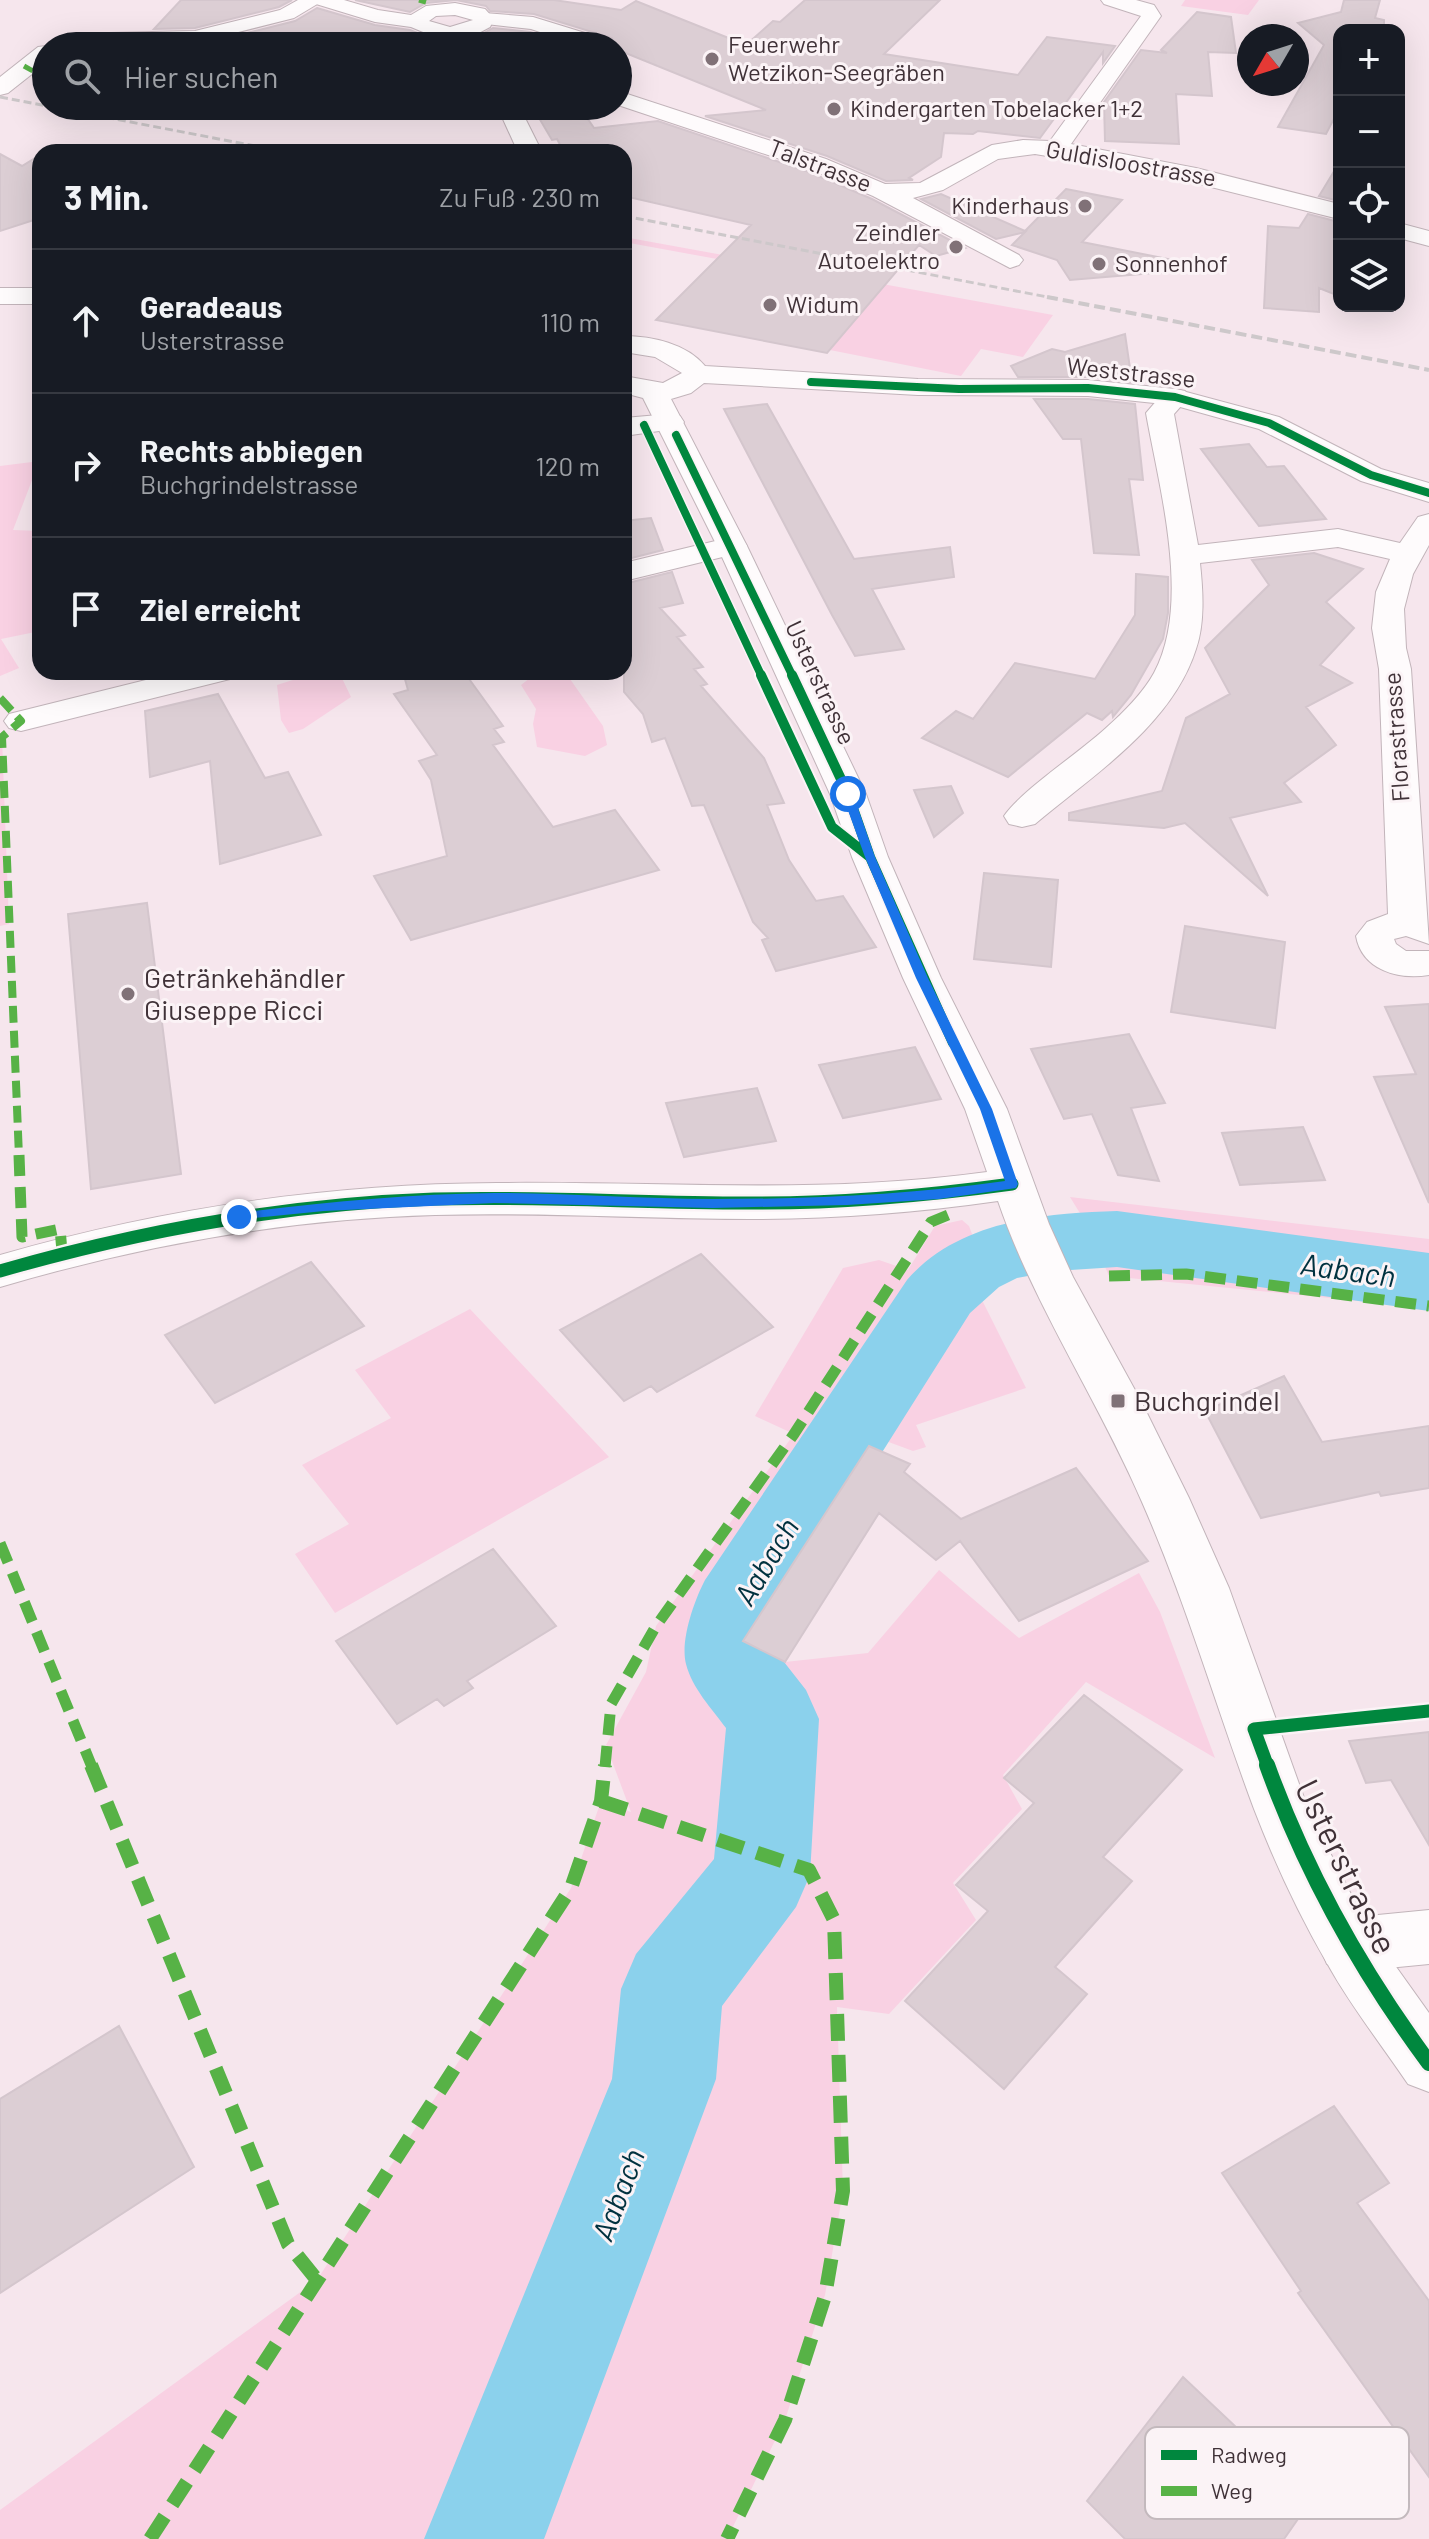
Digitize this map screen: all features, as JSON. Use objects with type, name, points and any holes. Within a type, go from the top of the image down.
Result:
[{"type":"street","points":[[215,32],[287,14],[314,0]]},
{"type":"street","points":[[323,0],[375,16],[423,17],[446,9],[533,23],[560,32]]},
{"type":"street","points":[[353,0],[423,17]]},
{"type":"street","points":[[423,17],[425,29],[452,32],[472,29],[478,15],[512,0]]},
{"type":"street","points":[[1056,149],[1151,16],[1147,9],[1111,0]]},
{"type":"street","points":[[0,88],[32,63]]},
{"type":"street","name":"Talstrasse","points":[[632,102],[768,146],[881,191],[1010,260]]},
{"type":"street","points":[[515,120],[526,144]]},
{"type":"street","name":"Guldisloostrasse","points":[[881,191],[906,192],[937,185],[979,157],[998,150],[1023,147],[1056,149],[1226,180],[1333,210]]},
{"type":"street","points":[[1405,232],[1429,239]]},
{"type":"street","points":[[0,296],[32,296]]},
{"type":"street","points":[[632,345],[649,347],[680,359],[693,367],[697,374],[682,387],[654,392],[632,386]]},
{"type":"street","name":"Weststrasse","points":[[697,374],[918,387],[1088,388],[1175,397],[1269,423],[1371,475],[1429,493]]},
{"type":"street","name":"Usterstrasse","points":[[654,392],[732,546],[848,794],[870,857],[922,978],[986,1109],[1019,1204],[1051,1277],[1165,1498],[1204,1588],[1282,1811],[1347,1945],[1429,2063]]},
{"type":"street","points":[[1022,816],[1133,719],[1172,669],[1185,622],[1184,556],[1160,413],[1175,397]]},
{"type":"street","points":[[632,426],[670,422]]},
{"type":"street","name":"Florastrasse","points":[[1429,523],[1405,553],[1393,585],[1387,633],[1395,669],[1418,928],[1389,925],[1375,936],[1375,945],[1390,959],[1402,964],[1429,963]]},
{"type":"street","points":[[1184,556],[1338,538],[1405,553]]},
{"type":"street","points":[[632,570],[732,546]]},
{"type":"street","points":[[21,721],[186,680]]},
{"type":"street","points":[[0,1271],[71,1249],[239,1217],[324,1206],[494,1198],[713,1203],[847,1201],[939,1195],[1019,1204]]},
{"type":"street","points":[[1347,1945],[1429,1937]]},
{"type":"shaded area","points":[[1185,0],[1259,0],[1248,15],[1181,6]]},
{"type":"shaded area","points":[[632,238],[1053,315],[1023,357],[981,349],[961,376],[830,350],[881,289],[632,243]]},
{"type":"shaded area","points":[[32,462],[32,480],[13,530],[32,531],[32,633],[1,639],[19,668],[0,676],[0,466]]},
{"type":"shaded area","points":[[293,680],[343,680],[351,697],[303,729],[289,733],[281,720],[277,685]]},
{"type":"shaded area","points":[[527,680],[571,680],[603,726],[607,745],[585,756],[537,747],[533,724],[536,709],[521,685]]},
{"type":"shaded area","points":[[0,736],[9,924],[0,926]]},
{"type":"shaded area","points":[[1070,1197],[1429,1239],[1429,1308],[1109,1276],[1086,1223]]},
{"type":"shaded area","points":[[962,1220],[969,1226],[993,1291],[982,1300],[1026,1388],[916,1425],[926,1447],[913,1451],[875,1437],[743,1641],[785,1662],[868,1653],[939,1570],[1019,1638],[1139,1573],[1160,1612],[1215,1758],[1086,1682],[1003,1775],[1022,1809],[953,1883],[976,1920],[889,2014],[837,2007],[843,2191],[825,2295],[785,2420],[727,2539],[0,2539],[0,2510],[317,2280],[571,1888],[601,1801],[631,1812],[606,1745],[646,1672],[656,1626],[794,1434],[755,1416],[843,1268],[879,1260],[908,1270],[935,1226]]},
{"type":"shaded area","points":[[470,1309],[609,1457],[335,1613],[295,1554],[349,1524],[302,1465],[391,1418],[355,1370]]},
{"type":"building","points":[[181,0],[292,0],[279,7],[195,28],[154,29]]},
{"type":"building","points":[[355,0],[456,0],[426,3],[410,12]]},
{"type":"building","points":[[456,0],[554,0],[621,10],[636,1],[746,45],[773,21],[780,22],[805,0],[940,0],[884,54],[1018,75],[1047,37],[1115,46],[1103,63],[1103,52],[1040,138],[978,131],[973,134],[944,133],[941,157],[909,178],[913,180],[886,181],[827,156],[705,116],[766,110],[632,56],[632,32],[592,32],[534,14],[490,11],[486,6]]},
{"type":"building","points":[[1344,0],[1380,0],[1375,18],[1384,20],[1384,24],[1333,24],[1333,121],[1326,134],[1278,127],[1295,96],[1309,96],[1309,72],[1324,45],[1309,32],[1309,24],[1298,23],[1341,12]]},
{"type":"building","points":[[317,8],[375,25],[415,32],[251,32],[295,21]]},
{"type":"building","points":[[1197,12],[1231,17],[1236,53],[1208,52],[1212,96],[1176,94],[1179,144],[1105,141],[1104,102],[1141,50],[1167,53],[1161,50]]},
{"type":"building","points":[[493,28],[530,32],[486,32]]},
{"type":"building","points":[[540,120],[589,120],[594,128],[658,121],[809,172],[872,199],[965,248],[936,256],[919,245],[827,353],[656,320],[751,225],[632,198],[632,144],[560,144],[557,139],[552,140]]},
{"type":"building","points":[[0,154],[22,166],[32,160],[32,221],[0,231]]},
{"type":"building","points":[[1333,173],[1333,200],[1319,196]]},
{"type":"building","points":[[1066,189],[1122,200],[1082,242],[1178,261],[1177,271],[1070,280],[1057,260],[1012,245],[1025,232],[996,239],[921,199],[941,194],[1025,231]]},
{"type":"building","points":[[1308,214],[1333,220],[1333,294],[1319,288],[1319,312],[1264,308],[1268,226],[1299,228]]},
{"type":"building","points":[[1125,334],[1132,382],[1088,377],[1018,377],[1011,366],[1052,349],[1065,352]]},
{"type":"building","points":[[1034,399],[1088,399],[1135,404],[1143,480],[1129,479],[1139,555],[1094,553],[1081,439],[1063,439]]},
{"type":"building","points":[[767,404],[854,559],[950,547],[954,577],[872,589],[904,649],[855,656],[832,615],[724,409]]},
{"type":"building","points":[[1249,444],[1267,467],[1284,466],[1326,519],[1259,526],[1201,449]]},
{"type":"building","points":[[651,518],[663,550],[632,558],[632,520]]},
{"type":"building","points":[[1314,553],[1363,569],[1326,602],[1354,628],[1320,665],[1352,683],[1306,707],[1336,745],[1284,783],[1301,802],[1230,818],[1268,896],[1185,823],[1164,828],[1069,820],[1069,813],[1162,791],[1186,718],[1230,694],[1205,648],[1269,585],[1252,560]]},
{"type":"building","points":[[672,572],[683,603],[660,608],[685,635],[677,637],[703,667],[694,669],[707,684],[701,686],[764,758],[784,803],[767,805],[789,860],[816,901],[843,896],[876,947],[776,971],[762,940],[768,938],[753,922],[704,805],[692,806],[665,738],[652,742],[643,714],[624,692],[624,680],[632,680],[632,582]]},
{"type":"building","points":[[1136,574],[1168,577],[1168,613],[1163,639],[1131,695],[1113,717],[1112,711],[1102,720],[1087,713],[1008,777],[922,738],[956,711],[973,719],[1015,663],[1095,679],[1135,615]]},
{"type":"building","points":[[405,680],[470,680],[503,726],[494,729],[504,742],[493,745],[553,827],[615,810],[659,870],[411,940],[374,876],[447,856],[431,780],[419,761],[437,755],[394,694],[408,690]]},
{"type":"building","points":[[218,694],[265,778],[288,772],[321,835],[220,864],[210,761],[150,777],[145,711]]},
{"type":"building","points":[[951,786],[963,813],[934,837],[914,790]]},
{"type":"building","points":[[984,873],[1058,880],[1051,967],[974,959]]},
{"type":"building","points":[[147,903],[181,1174],[91,1189],[68,914]]},
{"type":"building","points":[[1185,926],[1285,942],[1275,1028],[1171,1012]]},
{"type":"building","points":[[1429,1004],[1429,1203],[1374,1077],[1416,1074],[1385,1007]]},
{"type":"building","points":[[1129,1034],[1165,1103],[1131,1108],[1159,1181],[1118,1175],[1092,1114],[1064,1119],[1031,1049]]},
{"type":"building","points":[[915,1047],[941,1099],[843,1118],[819,1065]]},
{"type":"building","points":[[757,1088],[776,1141],[684,1157],[666,1103]]},
{"type":"building","points":[[1303,1127],[1325,1180],[1240,1185],[1222,1133]]},
{"type":"building","points":[[701,1254],[773,1327],[657,1392],[651,1386],[624,1401],[560,1330]]},
{"type":"building","points":[[311,1262],[364,1326],[215,1403],[165,1335]]},
{"type":"building","points":[[1284,1376],[1322,1442],[1429,1426],[1429,1488],[1381,1496],[1379,1492],[1261,1518],[1205,1411]]},
{"type":"building","points":[[869,1446],[910,1464],[904,1472],[961,1519],[1076,1468],[1148,1561],[1019,1621],[960,1541],[936,1560],[879,1513],[785,1662],[743,1641]]},
{"type":"building","points":[[493,1549],[556,1626],[467,1681],[473,1688],[444,1706],[437,1699],[397,1724],[336,1641]]},
{"type":"building","points":[[1084,1695],[1182,1770],[1103,1857],[1132,1881],[1055,1967],[1087,1994],[1004,2089],[905,2001],[988,1911],[956,1885],[1034,1803],[1004,1778]]},
{"type":"building","points":[[1429,1732],[1429,1845],[1391,1780],[1366,1783],[1349,1741]]},
{"type":"building","points":[[119,2026],[194,2167],[0,2293],[0,2099]]},
{"type":"building","points":[[1334,2106],[1389,2183],[1357,2203],[1429,2301],[1429,2477],[1409,2449],[1409,2427],[1393,2427],[1298,2293],[1301,2291],[1222,2173]]},
{"type":"building","points":[[1183,2377],[1236,2427],[1145,2427],[1145,2519],[1298,2519],[1284,2539],[1125,2539],[1087,2501]]},
{"type":"waterway","name":"Aabach","points":[[484,2539],[664,2079],[672,1989],[761,1875],[773,1719],[731,1663],[736,1607],[935,1301],[971,1267],[1010,1251],[1055,1243],[1117,1239],[1429,1282]]},
{"type":"railway","points":[[0,97],[32,103]]},
{"type":"railway","points":[[120,120],[245,144]]},
{"type":"railway","points":[[632,218],[1058,299]]},
{"type":"railway","points":[[1047,297],[1429,370]]},
{"type":"marked path","points":[[419,0],[426,2]]},
{"type":"marked path","points":[[24,66],[32,70]]},
{"type":"marked path","points":[[0,698],[21,721],[2,737],[22,1237],[60,1229],[62,1251]]},
{"type":"marked path","points":[[150,2539],[571,1888],[601,1801],[611,1704],[656,1626],[794,1434],[931,1222],[948,1215]]},
{"type":"marked path","points":[[1109,1276],[1186,1274],[1429,1306]]},
{"type":"marked path","points":[[0,1543],[288,2244],[317,2280]]},
{"type":"marked path","points":[[601,1801],[809,1870],[834,1920],[843,2191],[825,2296],[785,2420],[727,2539]]},
{"type":"cycle path","points":[[811,382],[959,389],[1088,388],[1175,397],[1269,423],[1371,475],[1429,493]]},
{"type":"cycle path","points":[[644,425],[832,827],[870,857]]},
{"type":"cycle path","points":[[676,435],[732,546],[848,794],[870,857],[953,1043]]},
{"type":"cycle path","points":[[0,1271],[182,1226],[306,1208],[432,1199],[521,1198],[786,1203],[900,1197],[1012,1184]]},
{"type":"cycle path","points":[[1429,1711],[1254,1729],[1288,1820],[1327,1904],[1373,1983],[1429,2063]]},
{"type":"place","name":"Feuerwehr Wetzikon-Seegräben","points":[[712,59]]},
{"type":"place","name":"Kindergarten Tobelacker 1+2","points":[[834,109]]},
{"type":"place","name":"Kinderhaus","points":[[1085,206]]},
{"type":"place","name":"Zeindler Autoelektro","points":[[956,247]]},
{"type":"place","name":"Sonnenhof","points":[[1099,264]]},
{"type":"place","name":"Widum","points":[[770,305]]},
{"type":"place","name":"Getränkehändler Giuseppe Ricci","points":[[128,994]]},
{"type":"place","name":"Buchgrindel","points":[[1118,1401]]},
{"type":"route","points":[[239,1217],[324,1206],[494,1198],[713,1203],[847,1201],[939,1195],[1012,1184],[986,1109],[922,978],[870,857],[848,794]]}]
